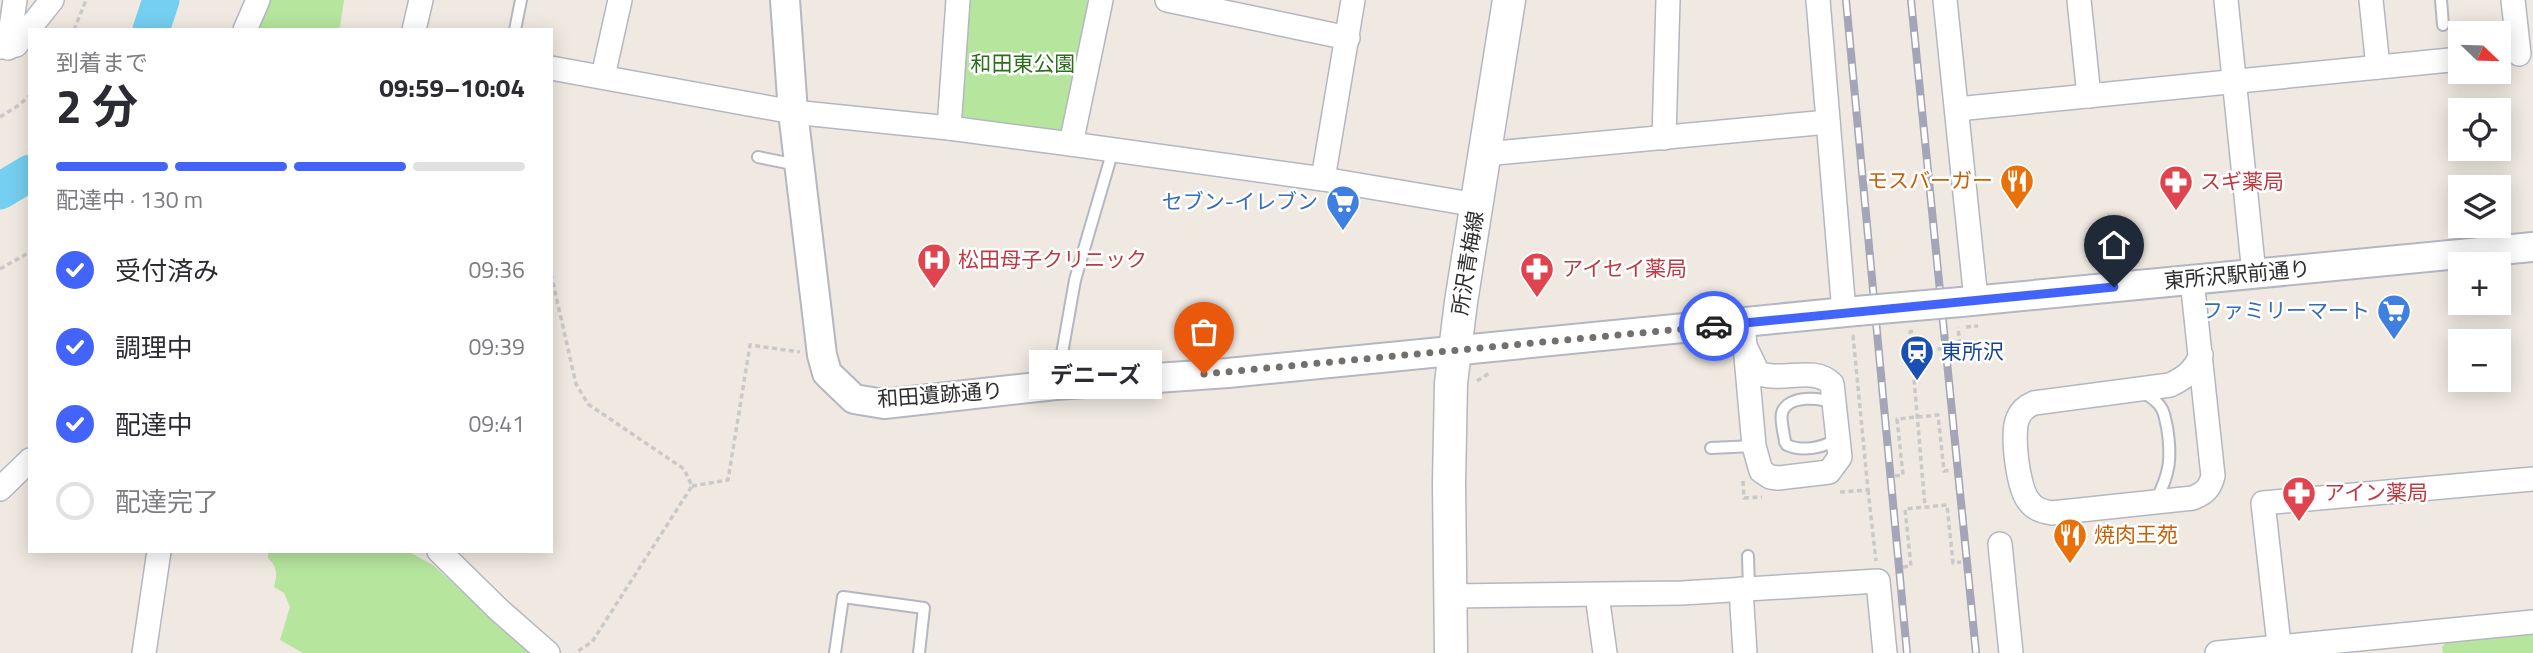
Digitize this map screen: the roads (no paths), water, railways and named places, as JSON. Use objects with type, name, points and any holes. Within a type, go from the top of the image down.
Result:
[{"type":"main road","name":"所沢青梅線","points":[[1451,653],[1449,462],[1455,349],[1508,0]]},
{"type":"street","points":[[15,0],[4,48],[16,46],[28,31]]},
{"type":"street","points":[[30,28],[52,0]]},
{"type":"street","points":[[246,28],[258,0]]},
{"type":"street","points":[[414,28],[421,0]]},
{"type":"street","points":[[603,76],[620,0]]},
{"type":"street","name":"和田遺跡通り","points":[[785,0],[793,112],[822,355],[827,373],[854,399],[884,404],[1056,385],[1228,373],[1455,349],[1744,334],[1847,320]]},
{"type":"street","points":[[948,128],[958,0]]},
{"type":"street","points":[[1071,144],[1101,0]]},
{"type":"street","points":[[1167,0],[1348,38]]},
{"type":"street","points":[[1323,179],[1353,0]]},
{"type":"street","points":[[1664,138],[1668,0]]},
{"type":"street","points":[[1818,0],[1847,320]]},
{"type":"street","points":[[1945,0],[1957,109],[1968,314]]},
{"type":"street","points":[[2079,0],[2090,96]]},
{"type":"street","points":[[2226,0],[2253,274]]},
{"type":"street","points":[[2371,0],[2378,67]]},
{"type":"street","points":[[2513,0],[2517,54]]},
{"type":"street","points":[[1957,109],[2448,60]]},
{"type":"street","points":[[553,68],[793,112],[1071,144],[1323,179],[1477,205]]},
{"type":"street","points":[[1485,153],[1829,122]]},
{"type":"street","name":"東所沢駅前通り","points":[[1847,320],[1968,314],[2192,280],[2533,247]]},
{"type":"street","points":[[2192,280],[2201,355],[2213,476],[2211,485],[2203,494],[2193,498],[2052,513],[2034,507],[2021,488],[2014,431],[2025,407],[2034,403],[2170,385],[2196,368],[2201,355]]},
{"type":"street","points":[[1744,334],[1758,373],[1766,376],[1826,377],[1832,384],[1840,457],[1829,472],[1770,477],[1761,471],[1747,446],[1744,334]]},
{"type":"street","points":[[0,489],[28,462]]},
{"type":"street","points":[[2280,650],[2263,503],[2533,479]]},
{"type":"street","points":[[2000,544],[2011,653]]},
{"type":"street","points":[[144,653],[159,553]]},
{"type":"street","points":[[441,553],[548,653]]},
{"type":"street","points":[[1451,596],[1597,595],[1878,581],[1885,653]]},
{"type":"street","points":[[1745,589],[1745,653]]},
{"type":"street","points":[[1597,595],[1605,653]]},
{"type":"street","points":[[2217,653],[2434,643],[2533,622]]},
{"type":"lane","points":[[515,28],[521,0]]},
{"type":"lane","points":[[2441,0],[2443,25]]},
{"type":"lane","points":[[1056,385],[1075,280],[1113,150]]},
{"type":"lane","points":[[758,157],[799,166]]},
{"type":"lane","points":[[2140,391],[2160,405],[2165,414],[2168,434],[2171,459],[2167,480],[2155,502]]},
{"type":"lane","points":[[1835,407],[1826,400],[1793,402],[1787,405],[1782,413],[1784,432],[1787,445],[1802,449],[1827,444],[1838,435]]},
{"type":"lane","points":[[1710,447],[1747,446]]},
{"type":"lane","points":[[1745,589],[1748,556]]},
{"type":"lane","points":[[835,653],[843,597],[924,608],[919,653]]},
{"type":"waterway","points":[[152,28],[161,0]]},
{"type":"waterway","points":[[0,191],[28,174]]},
{"type":"railway","points":[[1846,0],[1907,653]]},
{"type":"railway","points":[[1911,0],[1976,653]]},
{"type":"place","name":"モスバーガー","points":[[2017,211]]},
{"type":"place","name":"スギ薬局","points":[[2176,212]]},
{"type":"place","name":"セブン-イレブン","points":[[1343,232]]},
{"type":"place","name":"松田母子クリニック","points":[[934,290]]},
{"type":"place","name":"アイセイ薬局","points":[[1537,299]]},
{"type":"place","name":"ファミリーマート","points":[[2394,341]]},
{"type":"place","name":"デニーズ","points":[[1204,374]]},
{"type":"place","name":"東所沢","points":[[1917,382]]},
{"type":"place","name":"アイン薬局","points":[[2299,523]]},
{"type":"place","name":"焼肉王苑","points":[[2070,565]]},
{"type":"park label","name":"和田東公園","points":[[1023,64]]}]
